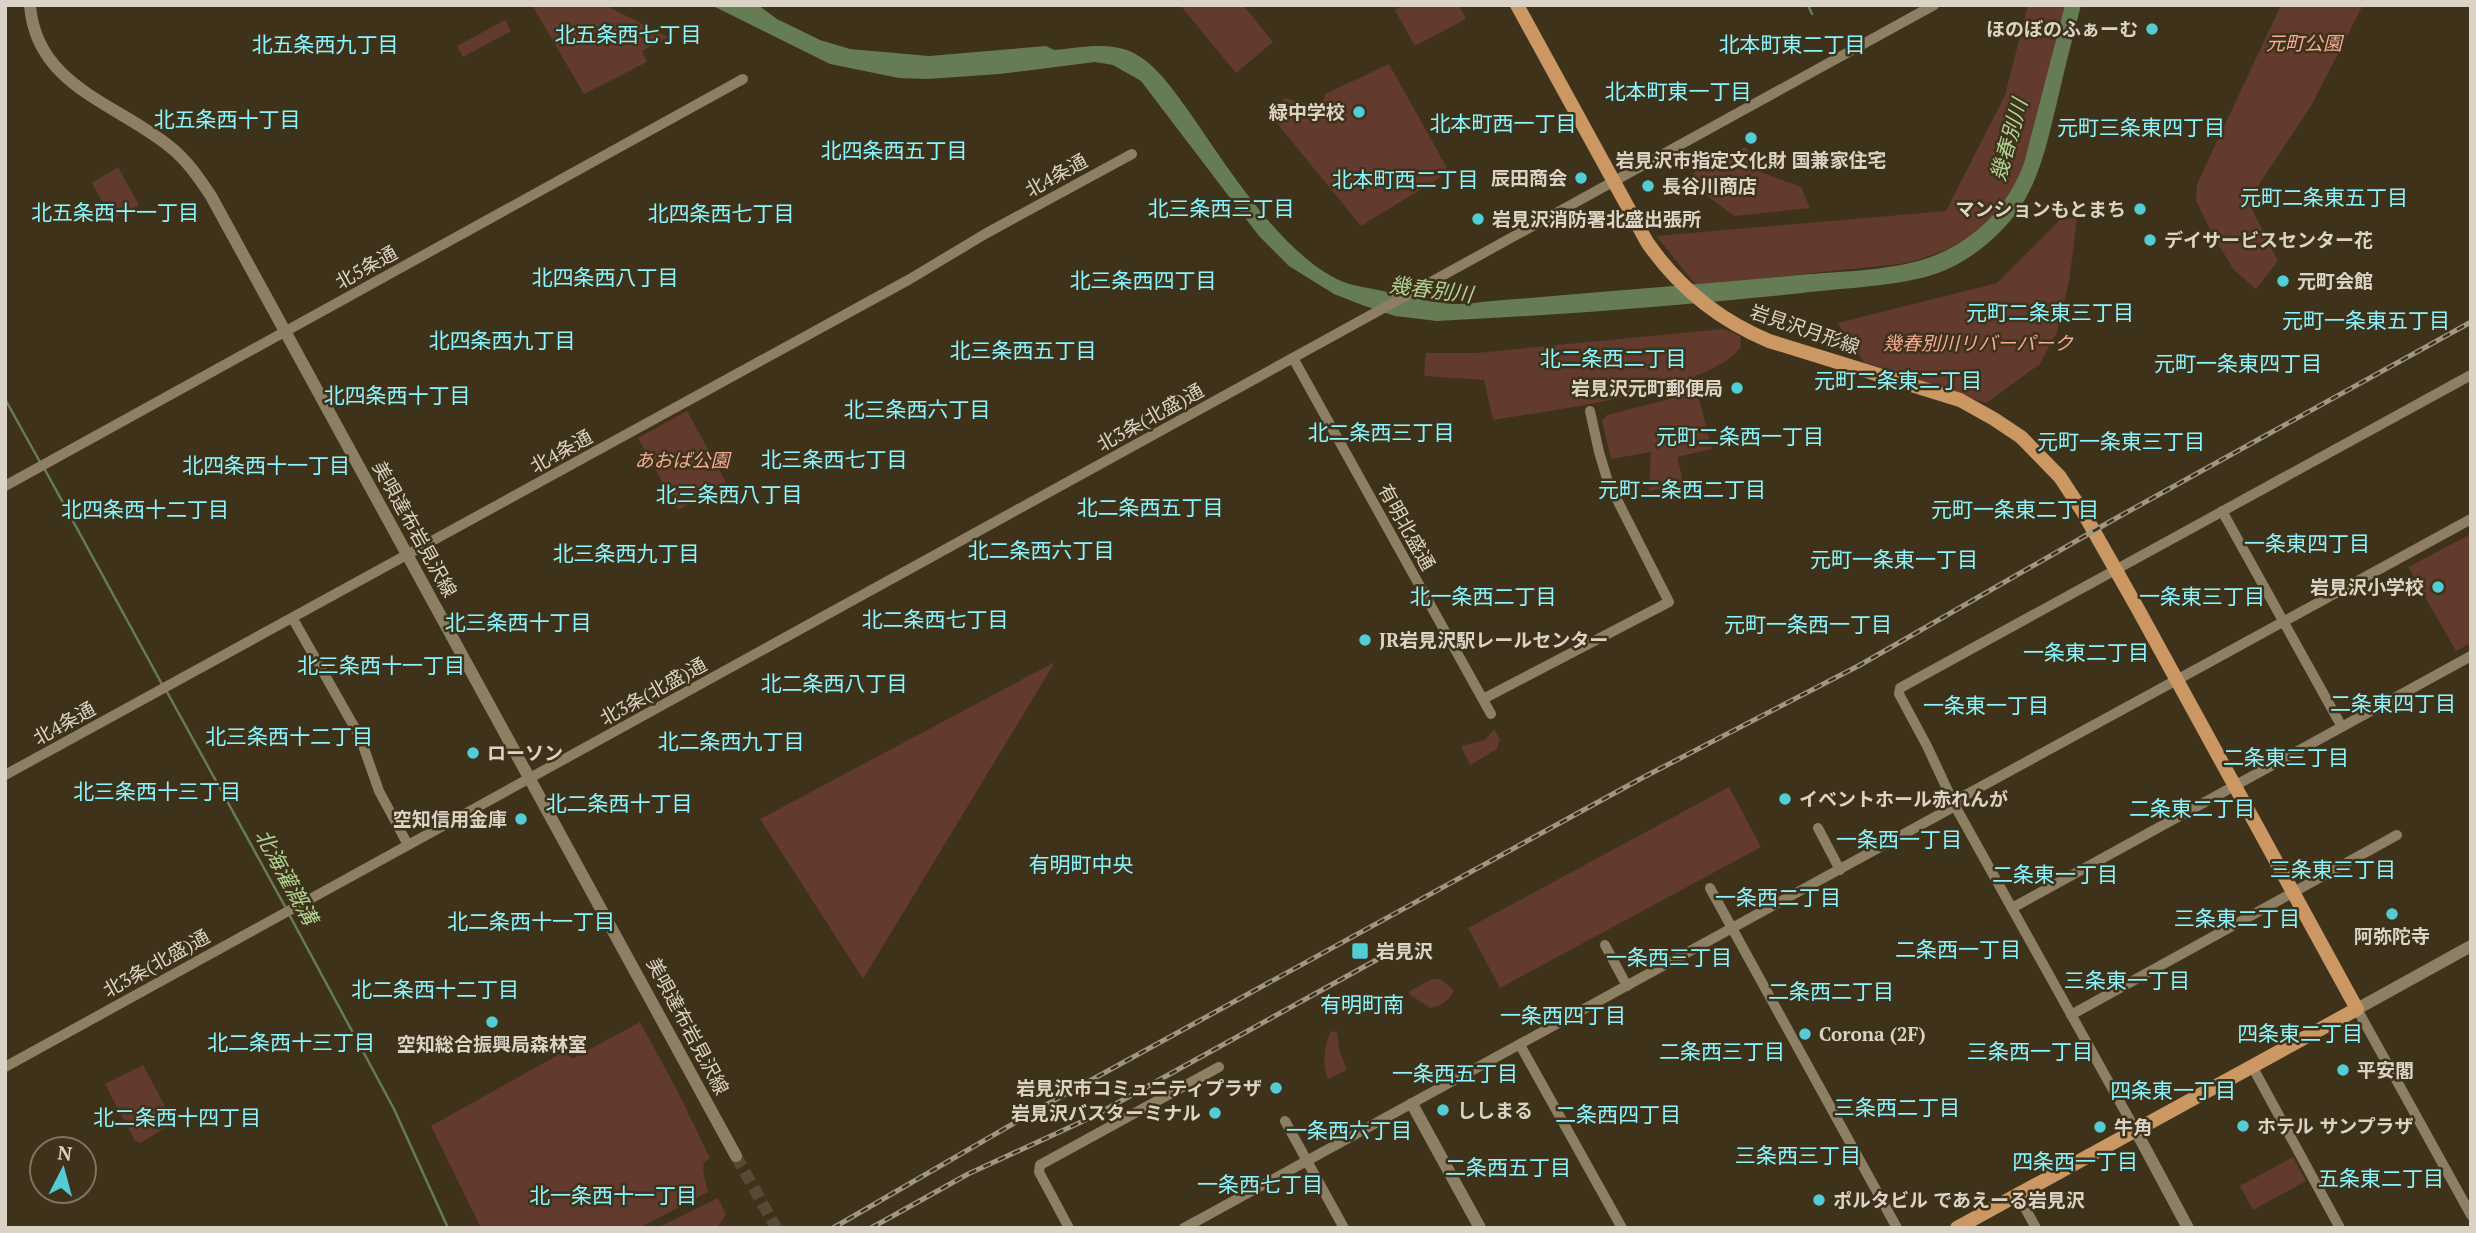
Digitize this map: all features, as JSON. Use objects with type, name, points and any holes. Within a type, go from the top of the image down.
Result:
[{"type":"main road","name":"美唄達布岩見沢線","points":[[30,5],[40,43],[60,72],[79,88],[169,146],[199,177],[286,331],[736,1156]]},
{"type":"main road","name":"岩見沢月形線","points":[[1517,5],[1647,242],[1662,264],[1693,295],[1720,316],[1769,341],[1968,404],[2021,437],[2060,477],[2083,512],[2236,786]]},
{"type":"main road","points":[[2236,786],[2357,1009]]},
{"type":"main road","points":[[1957,1228],[2471,946]]},
{"type":"main road","points":[[1412,1104],[1480,1228]]},
{"type":"main road","points":[[2136,1131],[2188,1228]]},
{"type":"street","points":[[1614,182],[1934,5]]},
{"type":"street","name":"北5条通","points":[[5,486],[743,79]]},
{"type":"street","name":"北4条通","points":[[5,775],[941,262],[985,234],[1132,154]]},
{"type":"street","name":"北3条(北盛)通","points":[[5,1067],[1614,182]]},
{"type":"street","name":"有明北盛通","points":[[1293,358],[1490,714]]},
{"type":"street","points":[[2136,1131],[1955,806],[1899,694],[1902,686],[2471,375]]},
{"type":"street","points":[[1483,699],[1669,602],[1608,482],[1590,411]]},
{"type":"street","points":[[2222,511],[2342,727]]},
{"type":"street","points":[[2184,676],[2471,519]]},
{"type":"street","points":[[293,619],[360,737],[379,791],[408,845]]},
{"type":"street","points":[[2012,908],[2471,656]]},
{"type":"street","points":[[1184,1228],[1840,870],[1955,806],[1962,797],[2171,682]]},
{"type":"street","points":[[1818,828],[1840,870]]},
{"type":"street","points":[[2071,1015],[2396,835]]},
{"type":"street","points":[[1710,888],[1897,1228]]},
{"type":"street","points":[[1605,945],[1627,986]]},
{"type":"street","points":[[2357,1009],[2471,1215]]},
{"type":"street","points":[[1520,1045],[1622,1228]]},
{"type":"street","points":[[2252,1066],[2340,1228]]},
{"type":"street","points":[[1069,1228],[1038,1172],[1040,1165],[1219,1067]]},
{"type":"street","points":[[1285,1121],[1344,1228]]},
{"type":"street","points":[[2018,1195],[2036,1228]]},
{"type":"green space","points":[[532,5],[605,5],[668,37],[642,51],[647,62],[584,94]]},
{"type":"green space","points":[[1180,5],[1243,5],[1273,42],[1236,73]]},
{"type":"green space","points":[[1404,5],[1459,5],[1466,19],[1415,46],[1395,10]]},
{"type":"green space","points":[[2028,5],[2065,5],[2024,163],[2004,202],[1977,231],[1960,242],[1922,259],[1900,264],[1696,285],[1656,236],[1946,211],[2005,95]]},
{"type":"green space","name":"元町公園","points":[[2281,5],[2363,5],[2311,106],[2256,189],[2252,209],[2278,261],[2256,289],[2234,270],[2212,234],[2196,200],[2197,184]]},
{"type":"green space","points":[[505,20],[511,31],[463,57],[457,46]]},
{"type":"green space","points":[[1389,64],[1447,168],[1441,177],[1361,226],[1276,122],[1284,98],[1321,107],[1325,94]]},
{"type":"green space","points":[[1746,147],[1761,172],[1801,187],[1810,208],[1734,216],[1703,195],[1693,174],[1703,163]]},
{"type":"green space","points":[[118,167],[139,205],[112,219],[92,183]]},
{"type":"green space","name":"幾春別川リバーパーク","points":[[2077,218],[2069,282],[2057,332],[2040,364],[1986,403],[1864,362],[1837,323],[1997,283],[2061,219]]},
{"type":"green space","points":[[1723,329],[1740,336],[1741,347],[1723,363],[1696,376],[1626,397],[1493,420],[1484,380],[1424,376],[1426,353],[1476,353]]},
{"type":"green space","points":[[1693,393],[1698,395],[1712,449],[1677,457],[1684,484],[1649,491],[1651,452],[1611,459],[1602,421],[1607,415]]},
{"type":"green space","name":"あおば公園","points":[[687,411],[726,482],[678,510],[638,438]]},
{"type":"green space","name":"岩見沢小学校","points":[[2471,534],[2471,643],[2456,651],[2408,567]]},
{"type":"green space","points":[[1055,662],[863,979],[760,819]]},
{"type":"green space","points":[[1494,729],[1500,740],[1497,749],[1470,765],[1461,746],[1485,740]]},
{"type":"green space","points":[[1729,787],[1761,847],[1500,988],[1468,928]]},
{"type":"green space","points":[[1432,979],[1440,979],[1454,990],[1444,1002],[1430,1008],[1409,994]]},
{"type":"green space","points":[[640,1022],[710,1158],[704,1162],[703,1171],[708,1192],[639,1228],[481,1228],[431,1126],[565,1051],[572,1059]]},
{"type":"green space","points":[[1337,1032],[1340,1053],[1347,1070],[1328,1079],[1324,1056],[1330,1033]]},
{"type":"green space","points":[[143,1065],[173,1121],[140,1143],[135,1141],[105,1084]]},
{"type":"green space","points":[[2293,1157],[2306,1181],[2253,1210],[2240,1186]]},
{"type":"green space","points":[[718,1198],[726,1214],[717,1228],[657,1228]]},
{"type":"shaded area","points":[[711,5],[758,5],[777,19],[820,40],[850,49],[929,56],[1046,46],[1054,50],[1100,46],[1127,50],[1146,61],[1163,77],[1257,207],[1297,251],[1319,268],[1352,285],[1422,300],[1469,304],[1874,269],[1912,263],[1945,251],[1983,225],[2011,191],[2024,163],[2065,5],[2081,5],[2047,144],[2037,175],[2023,203],[1998,234],[1980,250],[1949,268],[1907,281],[1853,288],[1620,310],[1437,321],[1395,316],[1362,305],[1334,294],[1289,266],[1259,236],[1141,81],[1113,65],[1095,62],[999,74],[928,79],[899,78],[830,64]]},
{"type":"waterway","points":[[1808,5],[1812,14]]},
{"type":"waterway","name":"北海灌漑溝","points":[[5,399],[40,462]]},
{"type":"waterway","name":"北海灌漑溝","points":[[44,468],[163,686]]},
{"type":"waterway","name":"北海灌漑溝","points":[[167,692],[287,910]]},
{"type":"waterway","name":"北海灌漑溝","points":[[290,916],[394,1109],[448,1228]]},
{"type":"tunnel","points":[[736,1156],[776,1228]]},
{"type":"railway","points":[[833,1228],[1042,1107],[1642,778],[1860,665],[2111,521],[2471,322]]},
{"type":"railway","points":[[871,1228],[968,1174],[1092,1117],[1378,959]]},
{"type":"place","name":"ほのぼのふぁーむ","points":[[2152,29]]},
{"type":"place","name":"緑中学校","points":[[1359,112]]},
{"type":"place","name":"岩見沢市指定文化財 国兼家住宅","points":[[1751,138]]},
{"type":"place","name":"辰田商会","points":[[1581,178]]},
{"type":"place","name":"長谷川商店","points":[[1648,186]]},
{"type":"place","name":"マンションもとまち","points":[[2140,209]]},
{"type":"place","name":"岩見沢消防署北盛出張所","points":[[1478,219]]},
{"type":"place","name":"デイサービスセンター花","points":[[2150,240]]},
{"type":"place","name":"元町会館","points":[[2283,281]]},
{"type":"place","name":"岩見沢元町郵便局","points":[[1737,388]]},
{"type":"place","name":"岩見沢小学校","points":[[2438,587]]},
{"type":"place","name":"JR岩見沢駅レールセンター","points":[[1365,640]]},
{"type":"place","name":"ローソン","points":[[473,753]]},
{"type":"place","name":"イベントホール赤れんが","points":[[1785,799]]},
{"type":"place","name":"空知信用金庫","points":[[521,819]]},
{"type":"place","name":"阿弥陀寺","points":[[2392,914]]},
{"type":"place","name":"岩見沢","points":[[1360,951]]},
{"type":"place","name":"空知総合振興局森林室","points":[[492,1022]]},
{"type":"place","name":"Corona (2F)","points":[[1805,1034]]},
{"type":"place","name":"平安閣","points":[[2343,1070]]},
{"type":"place","name":"岩見沢市コミュニティプラザ","points":[[1276,1088]]},
{"type":"place","name":"ししまる","points":[[1443,1110]]},
{"type":"place","name":"岩見沢バスターミナル","points":[[1215,1113]]},
{"type":"place","name":"ホテル サンプラザ","points":[[2243,1126]]},
{"type":"place","name":"牛角","points":[[2100,1127]]},
{"type":"place","name":"ポルタビル であえーる岩見沢","points":[[1819,1200]]},
{"type":"district","name":"北五条西七丁目","points":[[628,35]]},
{"type":"district","name":"北五条西九丁目","points":[[325,45]]},
{"type":"district","name":"北本町東二丁目","points":[[1792,45]]},
{"type":"district","name":"北本町東一丁目","points":[[1678,92]]},
{"type":"district","name":"北五条西十丁目","points":[[227,120]]},
{"type":"district","name":"北本町西一丁目","points":[[1503,124]]},
{"type":"district","name":"元町三条東四丁目","points":[[2141,128]]},
{"type":"district","name":"北四条西五丁目","points":[[894,151]]},
{"type":"district","name":"北本町西二丁目","points":[[1405,180]]},
{"type":"district","name":"元町二条東五丁目","points":[[2324,198]]},
{"type":"district","name":"北三条西三丁目","points":[[1221,209]]},
{"type":"district","name":"北五条西十一丁目","points":[[115,213]]},
{"type":"district","name":"北四条西七丁目","points":[[721,214]]},
{"type":"district","name":"北四条西八丁目","points":[[605,278]]},
{"type":"district","name":"北三条西四丁目","points":[[1143,281]]},
{"type":"district","name":"元町二条東三丁目","points":[[2050,313]]},
{"type":"district","name":"元町一条東五丁目","points":[[2366,321]]},
{"type":"district","name":"北四条西九丁目","points":[[502,341]]},
{"type":"district","name":"北三条西五丁目","points":[[1023,351]]},
{"type":"district","name":"北二条西二丁目","points":[[1613,359]]},
{"type":"district","name":"元町一条東四丁目","points":[[2238,364]]},
{"type":"district","name":"元町二条東二丁目","points":[[1898,381]]},
{"type":"district","name":"北四条西十丁目","points":[[397,396]]},
{"type":"district","name":"北三条西六丁目","points":[[917,410]]},
{"type":"district","name":"北二条西三丁目","points":[[1381,433]]},
{"type":"district","name":"元町二条西一丁目","points":[[1740,437]]},
{"type":"district","name":"元町一条東三丁目","points":[[2121,442]]},
{"type":"district","name":"北三条西七丁目","points":[[834,460]]},
{"type":"district","name":"北四条西十一丁目","points":[[266,466]]},
{"type":"district","name":"元町二条西二丁目","points":[[1682,490]]},
{"type":"district","name":"北三条西八丁目","points":[[729,495]]},
{"type":"district","name":"北二条西五丁目","points":[[1150,508]]},
{"type":"district","name":"北四条西十二丁目","points":[[145,510]]},
{"type":"district","name":"元町一条東二丁目","points":[[2015,510]]},
{"type":"district","name":"一条東四丁目","points":[[2307,544]]},
{"type":"district","name":"北二条西六丁目","points":[[1041,551]]},
{"type":"district","name":"北三条西九丁目","points":[[626,554]]},
{"type":"district","name":"元町一条東一丁目","points":[[1894,560]]},
{"type":"district","name":"北一条西二丁目","points":[[1483,597]]},
{"type":"district","name":"一条東三丁目","points":[[2202,597]]},
{"type":"district","name":"北二条西七丁目","points":[[935,620]]},
{"type":"district","name":"北三条西十丁目","points":[[518,623]]},
{"type":"district","name":"元町一条西一丁目","points":[[1808,625]]},
{"type":"district","name":"一条東二丁目","points":[[2086,653]]},
{"type":"district","name":"北三条西十一丁目","points":[[381,666]]},
{"type":"district","name":"北二条西八丁目","points":[[834,684]]},
{"type":"district","name":"二条東四丁目","points":[[2393,704]]},
{"type":"district","name":"一条東一丁目","points":[[1986,706]]},
{"type":"district","name":"北三条西十二丁目","points":[[289,737]]},
{"type":"district","name":"北二条西九丁目","points":[[731,742]]},
{"type":"district","name":"二条東三丁目","points":[[2286,758]]},
{"type":"district","name":"北三条西十三丁目","points":[[157,792]]},
{"type":"district","name":"北二条西十丁目","points":[[619,804]]},
{"type":"district","name":"二条東二丁目","points":[[2192,809]]},
{"type":"district","name":"一条西一丁目","points":[[1899,840]]},
{"type":"district","name":"有明町中央","points":[[1081,865]]},
{"type":"district","name":"三条東三丁目","points":[[2333,870]]},
{"type":"district","name":"二条東一丁目","points":[[2055,875]]},
{"type":"district","name":"一条西二丁目","points":[[1778,898]]},
{"type":"district","name":"三条東二丁目","points":[[2237,919]]},
{"type":"district","name":"北二条西十一丁目","points":[[531,922]]},
{"type":"district","name":"二条西一丁目","points":[[1958,950]]},
{"type":"district","name":"一条西三丁目","points":[[1669,958]]},
{"type":"district","name":"三条東一丁目","points":[[2127,981]]},
{"type":"district","name":"北二条西十二丁目","points":[[435,990]]},
{"type":"district","name":"二条西二丁目","points":[[1831,992]]},
{"type":"district","name":"有明町南","points":[[1362,1005]]},
{"type":"district","name":"一条西四丁目","points":[[1563,1016]]},
{"type":"district","name":"四条東二丁目","points":[[2300,1034]]},
{"type":"district","name":"北二条西十三丁目","points":[[291,1043]]},
{"type":"district","name":"二条西三丁目","points":[[1722,1052]]},
{"type":"district","name":"三条西一丁目","points":[[2030,1052]]},
{"type":"district","name":"一条西五丁目","points":[[1455,1074]]},
{"type":"district","name":"四条東一丁目","points":[[2173,1091]]},
{"type":"district","name":"三条西二丁目","points":[[1897,1108]]},
{"type":"district","name":"二条西四丁目","points":[[1618,1115]]},
{"type":"district","name":"北二条西十四丁目","points":[[177,1118]]},
{"type":"district","name":"一条西六丁目","points":[[1349,1131]]},
{"type":"district","name":"三条西三丁目","points":[[1798,1156]]},
{"type":"district","name":"四条西一丁目","points":[[2075,1162]]},
{"type":"district","name":"二条西五丁目","points":[[1508,1168]]},
{"type":"district","name":"五条東二丁目","points":[[2381,1179]]},
{"type":"district","name":"一条西七丁目","points":[[1260,1185]]},
{"type":"district","name":"北一条西十一丁目","points":[[613,1196]]},
{"type":"water label","name":"幾春別川","points":[[2009,140]]},
{"type":"water label","name":"幾春別川","points":[[1431,290]]}]
